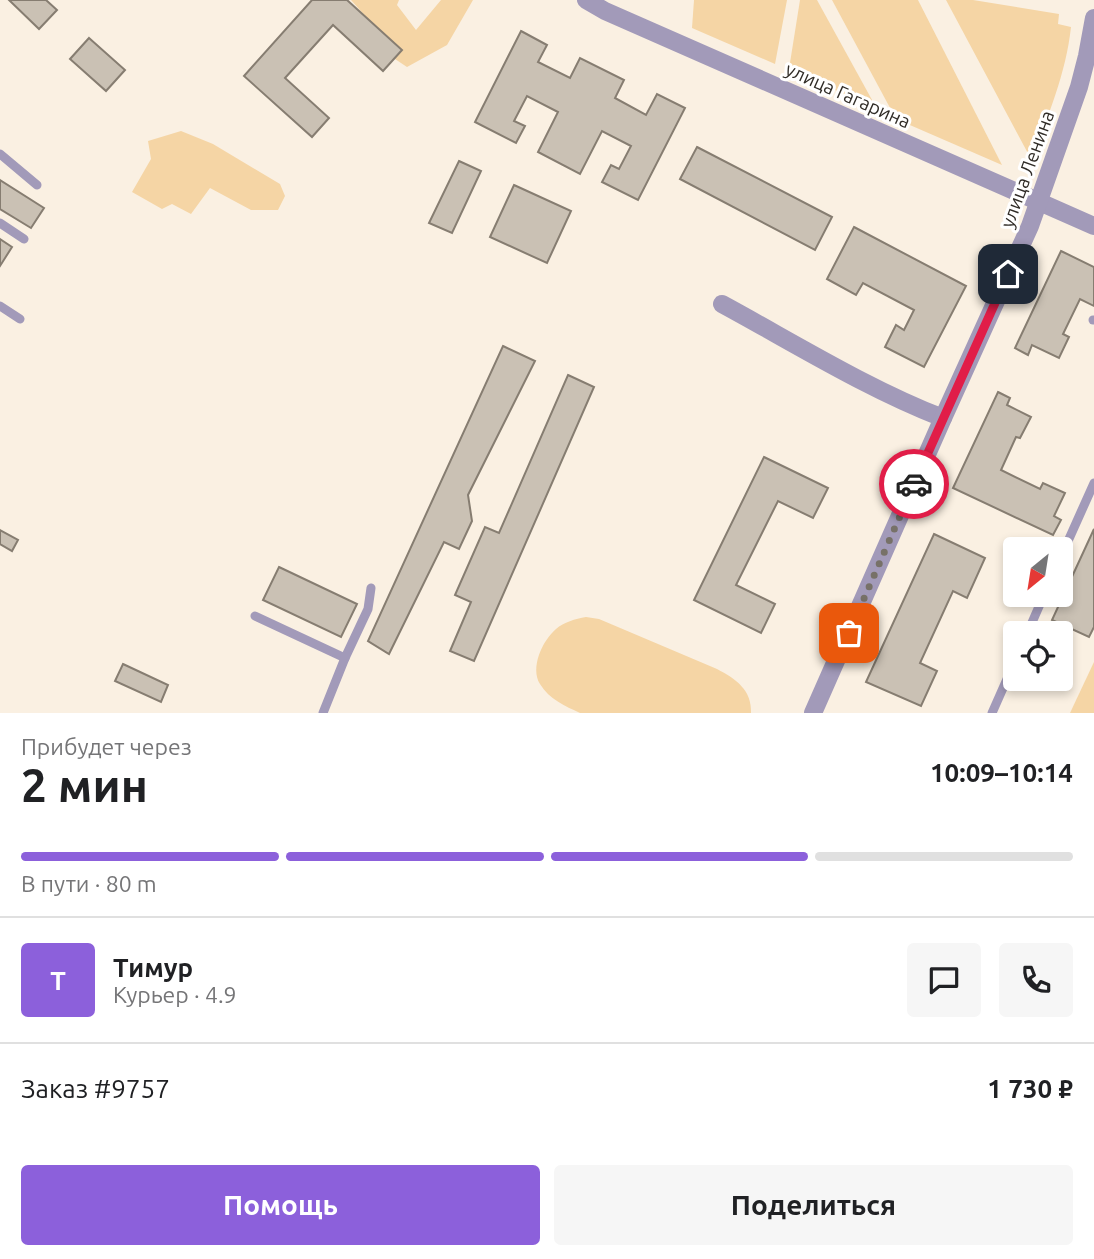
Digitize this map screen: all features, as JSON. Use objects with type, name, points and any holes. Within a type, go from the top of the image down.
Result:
[{"type":"street","name":"улица Гагарина","points":[[586,0],[1094,226]]},
{"type":"street","name":"улица Ленина","points":[[813,713],[1030,226],[1091,57],[1094,18]]},
{"type":"street","points":[[722,303],[841,369],[943,418]]},
{"type":"lane","points":[[0,154],[37,185]]},
{"type":"lane","points":[[0,223],[24,239]]},
{"type":"lane","points":[[0,306],[20,319]]},
{"type":"lane","points":[[1070,537],[1094,484]]},
{"type":"lane","points":[[323,713],[368,609],[372,588]]},
{"type":"lane","points":[[255,616],[345,658]]},
{"type":"lane","points":[[992,713],[1003,688]]},
{"type":"shaded area","points":[[351,0],[399,0],[397,5],[416,30],[441,0],[473,0],[447,45],[407,67],[395,59],[390,44]]},
{"type":"shaded area","points":[[694,0],[787,0],[775,64],[692,28]]},
{"type":"shaded area","points":[[800,0],[817,0],[877,109],[789,69]]},
{"type":"shaded area","points":[[832,0],[918,0],[1002,165],[896,119]]},
{"type":"shaded area","points":[[946,0],[973,0],[1059,14],[1058,24],[1071,27],[1061,78],[1031,159]]},
{"type":"shaded area","points":[[181,131],[213,144],[280,184],[285,196],[278,210],[251,210],[210,188],[191,214],[172,204],[162,209],[132,192],[151,159],[148,141]]},
{"type":"shaded area","points":[[586,617],[599,619],[724,673],[742,686],[749,698],[751,713],[580,713],[563,705],[548,694],[537,678],[539,655],[546,640],[556,629],[570,621]]},
{"type":"shaded area","points":[[1094,662],[1094,713],[1070,713]]},
{"type":"building","points":[[9,0],[46,0],[57,10],[39,29]]},
{"type":"building","points":[[312,0],[347,0],[402,50],[383,71],[333,25],[285,78],[329,118],[312,137],[244,76]]},
{"type":"building","points":[[521,31],[547,45],[538,62],[570,78],[580,58],[624,80],[615,98],[646,115],[657,94],[685,108],[638,200],[602,182],[611,165],[619,169],[631,146],[602,131],[580,174],[538,152],[558,112],[527,96],[514,121],[525,126],[516,143],[475,122]]},
{"type":"building","points":[[89,38],[125,70],[106,91],[70,59]]},
{"type":"building","points":[[697,147],[832,217],[815,250],[680,179]]},
{"type":"building","points":[[459,161],[481,171],[452,233],[429,223]]},
{"type":"building","points":[[0,180],[44,208],[31,228],[0,209]]},
{"type":"building","points":[[514,185],[571,211],[547,263],[490,237]]},
{"type":"building","points":[[854,227],[966,286],[924,367],[885,347],[896,325],[904,330],[914,310],[863,283],[856,295],[827,279]]},
{"type":"building","points":[[0,239],[12,247],[0,266]]},
{"type":"building","points":[[1061,251],[1094,267],[1094,306],[1080,299],[1063,334],[1069,337],[1059,358],[1032,345],[1028,355],[1015,348]]},
{"type":"building","points":[[503,346],[535,361],[468,495],[472,521],[459,549],[444,542],[389,654],[368,641]]},
{"type":"building","points":[[568,375],[594,387],[474,661],[450,651],[471,602],[455,595],[485,527],[499,533]]},
{"type":"building","points":[[998,392],[1010,398],[1007,405],[1031,417],[1020,438],[1016,437],[1001,470],[1040,489],[1043,483],[1065,493],[1054,516],[1061,520],[1053,535],[953,488]]},
{"type":"building","points":[[764,457],[828,488],[813,518],[778,501],[736,585],[775,604],[761,633],[694,600]]},
{"type":"building","points":[[1094,529],[1094,627],[1089,637],[1073,630],[1073,621],[1052,620],[1058,607],[1073,607],[1073,574]]},
{"type":"building","points":[[0,530],[18,540],[12,551],[0,544]]},
{"type":"building","points":[[934,534],[985,558],[967,598],[953,591],[920,663],[937,671],[921,706],[866,682]]},
{"type":"building","points":[[279,567],[357,604],[341,637],[263,600]]},
{"type":"building","points":[[123,664],[168,685],[161,702],[115,681]]},
{"type":"way so far","points":[[849,633],[914,484]]},
{"type":"route","points":[[914,484],[1008,274]]}]
